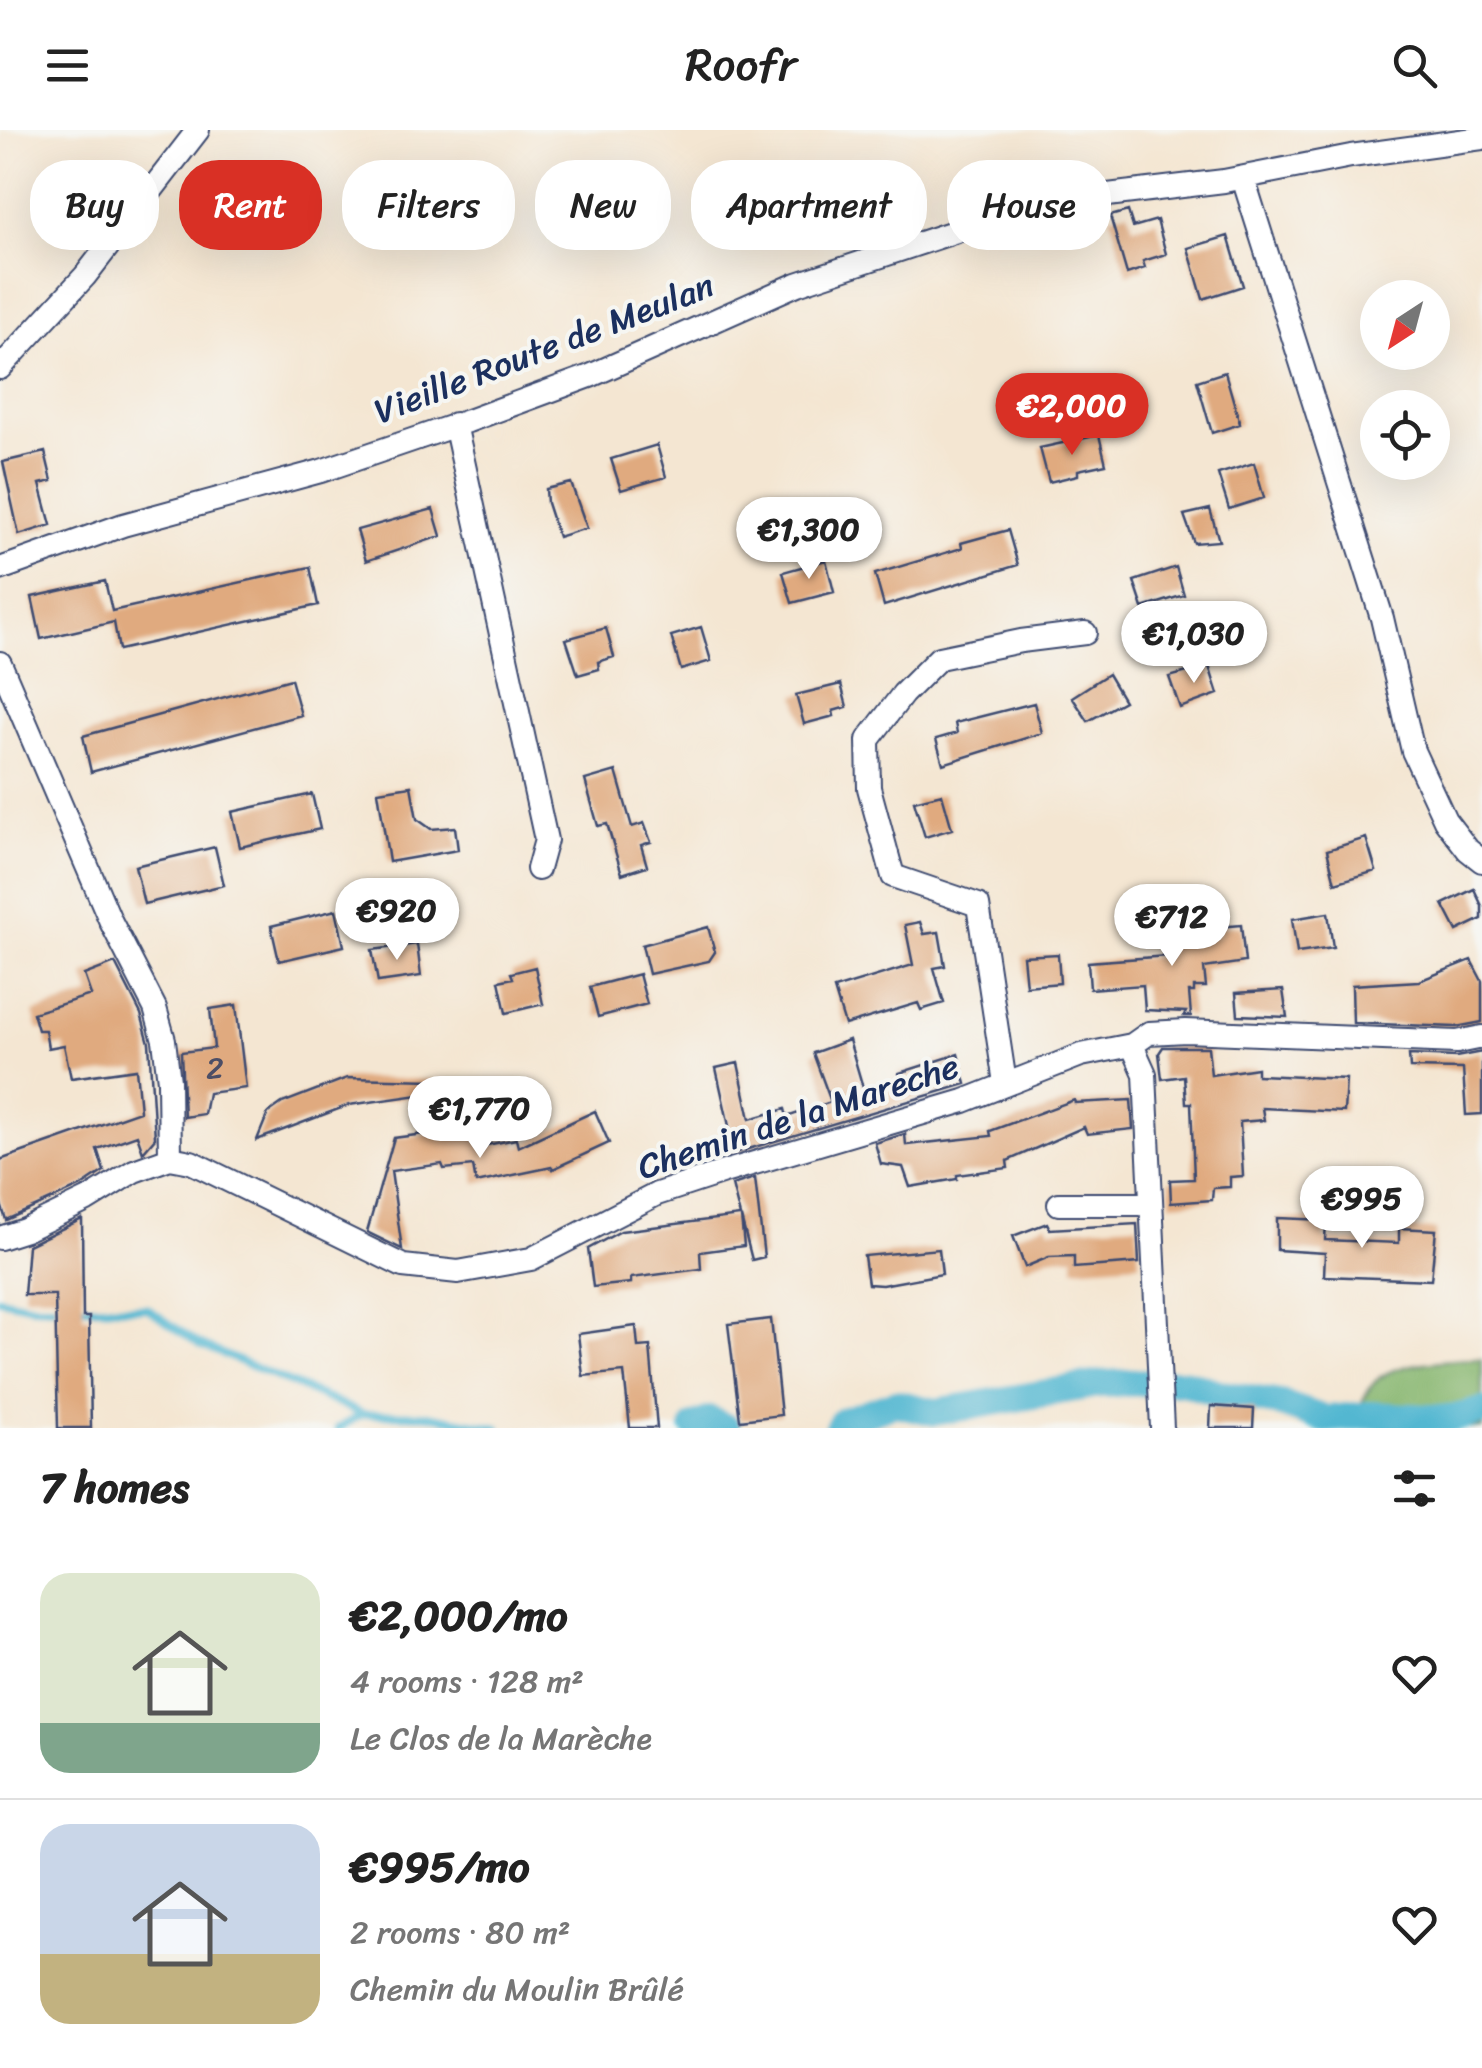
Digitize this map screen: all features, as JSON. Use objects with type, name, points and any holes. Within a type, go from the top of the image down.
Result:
[{"type":"street","points":[[0,368],[85,276],[198,130]]},
{"type":"street","name":"Vieille Route de Meulan","points":[[0,569],[123,524],[321,471],[455,424],[590,376],[796,284],[1041,203],[1237,179],[1351,156],[1482,138]]},
{"type":"street","points":[[1237,179],[1382,618],[1413,751],[1446,820],[1468,850],[1482,861]]},
{"type":"street","points":[[455,424],[546,840],[538,868]]},
{"type":"street","points":[[1004,1083],[978,905],[894,876],[869,788],[868,740],[903,694],[939,658],[1084,633]]},
{"type":"street","points":[[0,663],[111,922],[155,1008],[169,1081],[170,1158],[134,1171],[25,1230],[0,1238]]},
{"type":"street","name":"Chemin de la Mareche","points":[[170,1158],[191,1162],[404,1266],[458,1272],[531,1259],[657,1194],[964,1101],[1081,1055],[1132,1045],[1149,1033],[1186,1031],[1458,1042],[1482,1037]]},
{"type":"street","points":[[1132,1045],[1145,1074],[1162,1428]]},
{"type":"street","points":[[1060,1204],[1150,1204]]},
{"type":"green space","points":[[1482,1359],[1482,1428],[1353,1428],[1369,1389],[1388,1373],[1428,1363]]},
{"type":"building","points":[[1128,211],[1133,227],[1157,220],[1166,254],[1143,261],[1145,268],[1127,274],[1111,216]]},
{"type":"building","points":[[1228,236],[1243,286],[1203,299],[1188,248]]},
{"type":"building","points":[[1225,372],[1240,424],[1212,433],[1197,381]]},
{"type":"building","points":[[1099,435],[1106,464],[1049,482],[1040,448]]},
{"type":"building","points":[[657,445],[666,477],[621,490],[611,459]]},
{"type":"building","points":[[45,452],[52,481],[40,484],[51,525],[19,535],[3,462]]},
{"type":"building","points":[[1254,463],[1264,498],[1229,509],[1218,474]]},
{"type":"building","points":[[571,483],[587,528],[558,537],[546,489]]},
{"type":"building","points":[[433,509],[441,536],[366,561],[357,530]]},
{"type":"building","points":[[1210,509],[1219,541],[1194,543],[1184,515]]},
{"type":"building","points":[[1008,530],[1018,565],[884,606],[875,574]]},
{"type":"building","points":[[826,560],[834,592],[792,603],[783,572]]},
{"type":"building","points":[[310,567],[318,605],[119,650],[114,622],[41,639],[32,597],[105,581],[112,611]]},
{"type":"building","points":[[1176,567],[1184,595],[1143,608],[1134,581]]},
{"type":"building","points":[[701,627],[711,661],[681,670],[671,636]]},
{"type":"building","points":[[606,628],[614,657],[598,662],[599,669],[578,675],[566,639]]},
{"type":"building","points":[[1209,666],[1218,694],[1180,708],[1169,677]]},
{"type":"building","points":[[1108,674],[1124,701],[1088,721],[1072,697]]},
{"type":"building","points":[[291,679],[301,715],[91,772],[83,736]]},
{"type":"building","points":[[841,684],[847,707],[833,711],[834,716],[804,724],[796,695]]},
{"type":"building","points":[[1034,703],[1042,733],[943,764],[936,739],[957,733],[955,723]]},
{"type":"building","points":[[616,771],[632,827],[644,823],[651,842],[641,845],[647,866],[622,874],[607,824],[598,826],[585,780]]},
{"type":"building","points":[[411,786],[417,819],[431,829],[455,827],[458,850],[389,862],[378,791]]},
{"type":"building","points":[[312,794],[320,829],[240,847],[232,812]]},
{"type":"building","points":[[942,794],[952,829],[925,837],[914,801]]},
{"type":"building","points":[[1366,838],[1376,871],[1335,883],[1327,850]]},
{"type":"building","points":[[215,847],[224,885],[144,904],[135,866]]},
{"type":"building","points":[[1474,889],[1482,906],[1482,919],[1457,931],[1443,904]]},
{"type":"building","points":[[336,910],[344,946],[279,961],[271,926]]},
{"type":"building","points":[[1328,913],[1333,948],[1297,953],[1292,919]]},
{"type":"building","points":[[920,922],[924,934],[939,932],[945,966],[934,968],[944,1003],[921,1010],[918,1003],[845,1025],[834,989],[913,965],[905,925]]},
{"type":"building","points":[[1241,925],[1245,962],[1204,968],[1206,987],[1194,987],[1194,992],[1189,992],[1191,1016],[1184,1016],[1186,1012],[1145,1010],[1143,985],[1090,989],[1088,962],[1167,956],[1165,940],[1218,935],[1218,927]]},
{"type":"building","points":[[708,927],[715,952],[709,961],[649,974],[642,945]]},
{"type":"building","points":[[417,944],[421,976],[378,982],[372,950]]},
{"type":"building","points":[[1058,954],[1060,983],[1026,986],[1023,956]]},
{"type":"building","points":[[1471,960],[1482,981],[1482,1022],[1456,1027],[1353,1023],[1352,985],[1419,981]]},
{"type":"building","points":[[115,963],[141,1014],[149,1043],[155,1138],[143,1152],[137,1135],[97,1149],[104,1171],[80,1187],[6,1220],[0,1201],[0,1160],[140,1111],[136,1069],[71,1078],[64,1045],[48,1048],[45,1030],[38,1030],[33,1013],[91,995],[84,975]]},
{"type":"building","points":[[535,967],[543,1004],[506,1013],[499,981],[513,978],[511,973]]},
{"type":"building","points":[[639,974],[647,1004],[598,1017],[590,987]]},
{"type":"building","points":[[1283,990],[1287,1017],[1238,1015],[1236,993]]},
{"type":"building","points":[[236,1005],[246,1088],[208,1093],[204,1114],[184,1117],[181,1052],[214,1048],[210,1009]]},
{"type":"building","points":[[849,1040],[864,1091],[900,1078],[899,1073],[958,1054],[966,1084],[735,1153],[716,1068],[738,1063],[750,1119],[785,1109],[787,1117],[831,1102],[813,1053]]},
{"type":"building","points":[[1163,1047],[1208,1047],[1211,1075],[1257,1068],[1257,1075],[1346,1079],[1344,1112],[1262,1108],[1264,1120],[1240,1122],[1243,1176],[1230,1177],[1230,1187],[1213,1188],[1212,1200],[1171,1203],[1170,1180],[1194,1179],[1191,1103],[1186,1103],[1184,1076],[1162,1079],[1159,1053]]},
{"type":"building","points":[[1482,1052],[1482,1114],[1466,1115],[1463,1069],[1410,1068],[1409,1055],[1456,1057]]},
{"type":"building","points":[[347,1078],[433,1080],[433,1093],[349,1105],[257,1140],[268,1113],[282,1103]]},
{"type":"building","points":[[1074,1100],[1131,1100],[1133,1129],[1087,1134],[1084,1127],[1007,1161],[1008,1168],[910,1187],[903,1167],[881,1164],[875,1143],[905,1134],[906,1145],[991,1136],[990,1131]]},
{"type":"building","points":[[595,1111],[609,1143],[553,1169],[476,1183],[473,1166],[444,1169],[442,1164],[391,1171],[402,1249],[367,1232],[394,1138],[439,1132],[440,1138],[483,1129],[487,1145],[516,1139],[518,1147]]},
{"type":"building","points":[[755,1178],[764,1257],[752,1260],[741,1217],[744,1246],[700,1252],[701,1269],[593,1287],[588,1249],[621,1231],[740,1216],[732,1185]]},
{"type":"building","points":[[1277,1218],[1326,1220],[1325,1240],[1399,1243],[1399,1228],[1436,1230],[1431,1280],[1324,1276],[1325,1253],[1277,1250]]},
{"type":"building","points":[[82,1219],[83,1317],[89,1317],[91,1428],[58,1428],[55,1295],[24,1295],[28,1245]]},
{"type":"building","points":[[1047,1223],[1050,1229],[1137,1224],[1139,1263],[1074,1268],[1074,1256],[1049,1257],[1025,1267],[1013,1236]]},
{"type":"building","points":[[939,1249],[942,1274],[868,1284],[864,1256]]},
{"type":"building","points":[[771,1319],[781,1415],[740,1420],[728,1324]]},
{"type":"building","points":[[636,1326],[638,1347],[650,1346],[657,1428],[630,1428],[624,1372],[583,1376],[578,1334]]},
{"type":"building","points":[[1211,1406],[1254,1409],[1253,1428],[1210,1428]]},
{"type":"waterway","points":[[0,1299],[32,1306],[147,1308],[199,1344],[363,1414],[428,1415],[498,1428]]},
{"type":"waterway","points":[[838,1428],[843,1421],[895,1403],[935,1412],[1099,1384],[1151,1382],[1183,1382],[1222,1394],[1281,1404],[1325,1419],[1369,1415],[1451,1419],[1482,1411]]},
{"type":"waterway","points":[[338,1428],[363,1414]]},
{"type":"waterway","points":[[695,1426],[710,1420],[727,1428]]},
{"type":"waterway","points":[[684,1428],[698,1428]]}]
